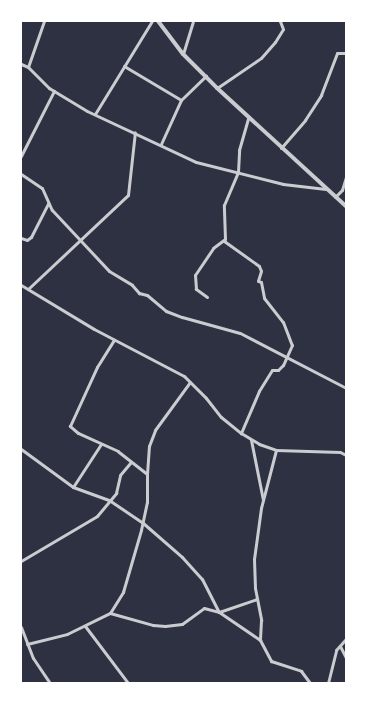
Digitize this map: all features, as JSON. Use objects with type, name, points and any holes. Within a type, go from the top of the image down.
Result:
[{"type":"street","points":[[28,67],[44,21]]},
{"type":"street","points":[[95,114],[152,21]]},
{"type":"street","points":[[158,21],[183,54],[217,88],[248,118],[346,206]]},
{"type":"street","points":[[183,54],[193,21]]},
{"type":"street","points":[[217,88],[261,58],[275,42],[283,29],[280,21]]},
{"type":"street","points":[[281,148],[305,120],[321,95],[337,53],[346,53]]},
{"type":"street","points":[[21,64],[28,67],[54,92],[95,114],[161,144],[196,162],[283,184],[326,189]]},
{"type":"street","points":[[124,66],[182,100]]},
{"type":"street","points":[[161,144],[182,100],[206,76]]},
{"type":"street","points":[[21,156],[54,92]]},
{"type":"street","points":[[224,241],[224,205],[238,172],[239,150],[248,118]]},
{"type":"street","points":[[28,290],[128,195],[135,132]]},
{"type":"street","points":[[21,174],[42,188],[48,203],[113,275],[132,285],[139,293],[156,301],[166,311],[196,322],[240,333],[346,388]]},
{"type":"street","points":[[335,197],[342,190],[346,177]]},
{"type":"street","points":[[21,238],[27,240],[31,237],[48,203]]},
{"type":"street","points":[[207,298],[196,289],[195,275],[213,248],[224,241]]},
{"type":"street","points":[[224,241],[259,266],[261,271],[258,280],[261,282],[264,298],[284,322],[292,345],[287,357],[278,370],[272,370],[259,391],[241,433]]},
{"type":"street","points":[[21,285],[114,340],[175,371],[190,382],[221,417],[251,440],[276,450],[340,452],[346,455]]},
{"type":"street","points":[[114,340],[97,367],[70,426],[78,433],[118,451],[147,474]]},
{"type":"street","points":[[27,644],[53,639],[85,626],[110,612],[123,592],[143,523],[147,502],[148,446],[155,430],[190,382]]},
{"type":"street","points":[[251,440],[263,501]]},
{"type":"street","points":[[73,487],[102,444]]},
{"type":"street","points":[[21,449],[73,487],[109,500],[143,523],[182,557],[202,579],[219,612]]},
{"type":"street","points":[[260,640],[261,620],[257,599],[254,559],[263,501],[276,450]]},
{"type":"street","points":[[21,561],[97,516],[116,493],[120,475],[131,462]]},
{"type":"street","points":[[219,612],[257,599]]},
{"type":"street","points":[[110,612],[153,625],[166,626],[182,624],[204,608],[219,612],[260,640],[271,661],[301,671],[310,683]]},
{"type":"street","points":[[85,626],[128,683]]},
{"type":"street","points":[[21,627],[33,658],[50,683]]},
{"type":"street","points":[[328,683],[336,650],[346,639]]},
{"type":"street","points":[[340,646],[346,658]]}]
